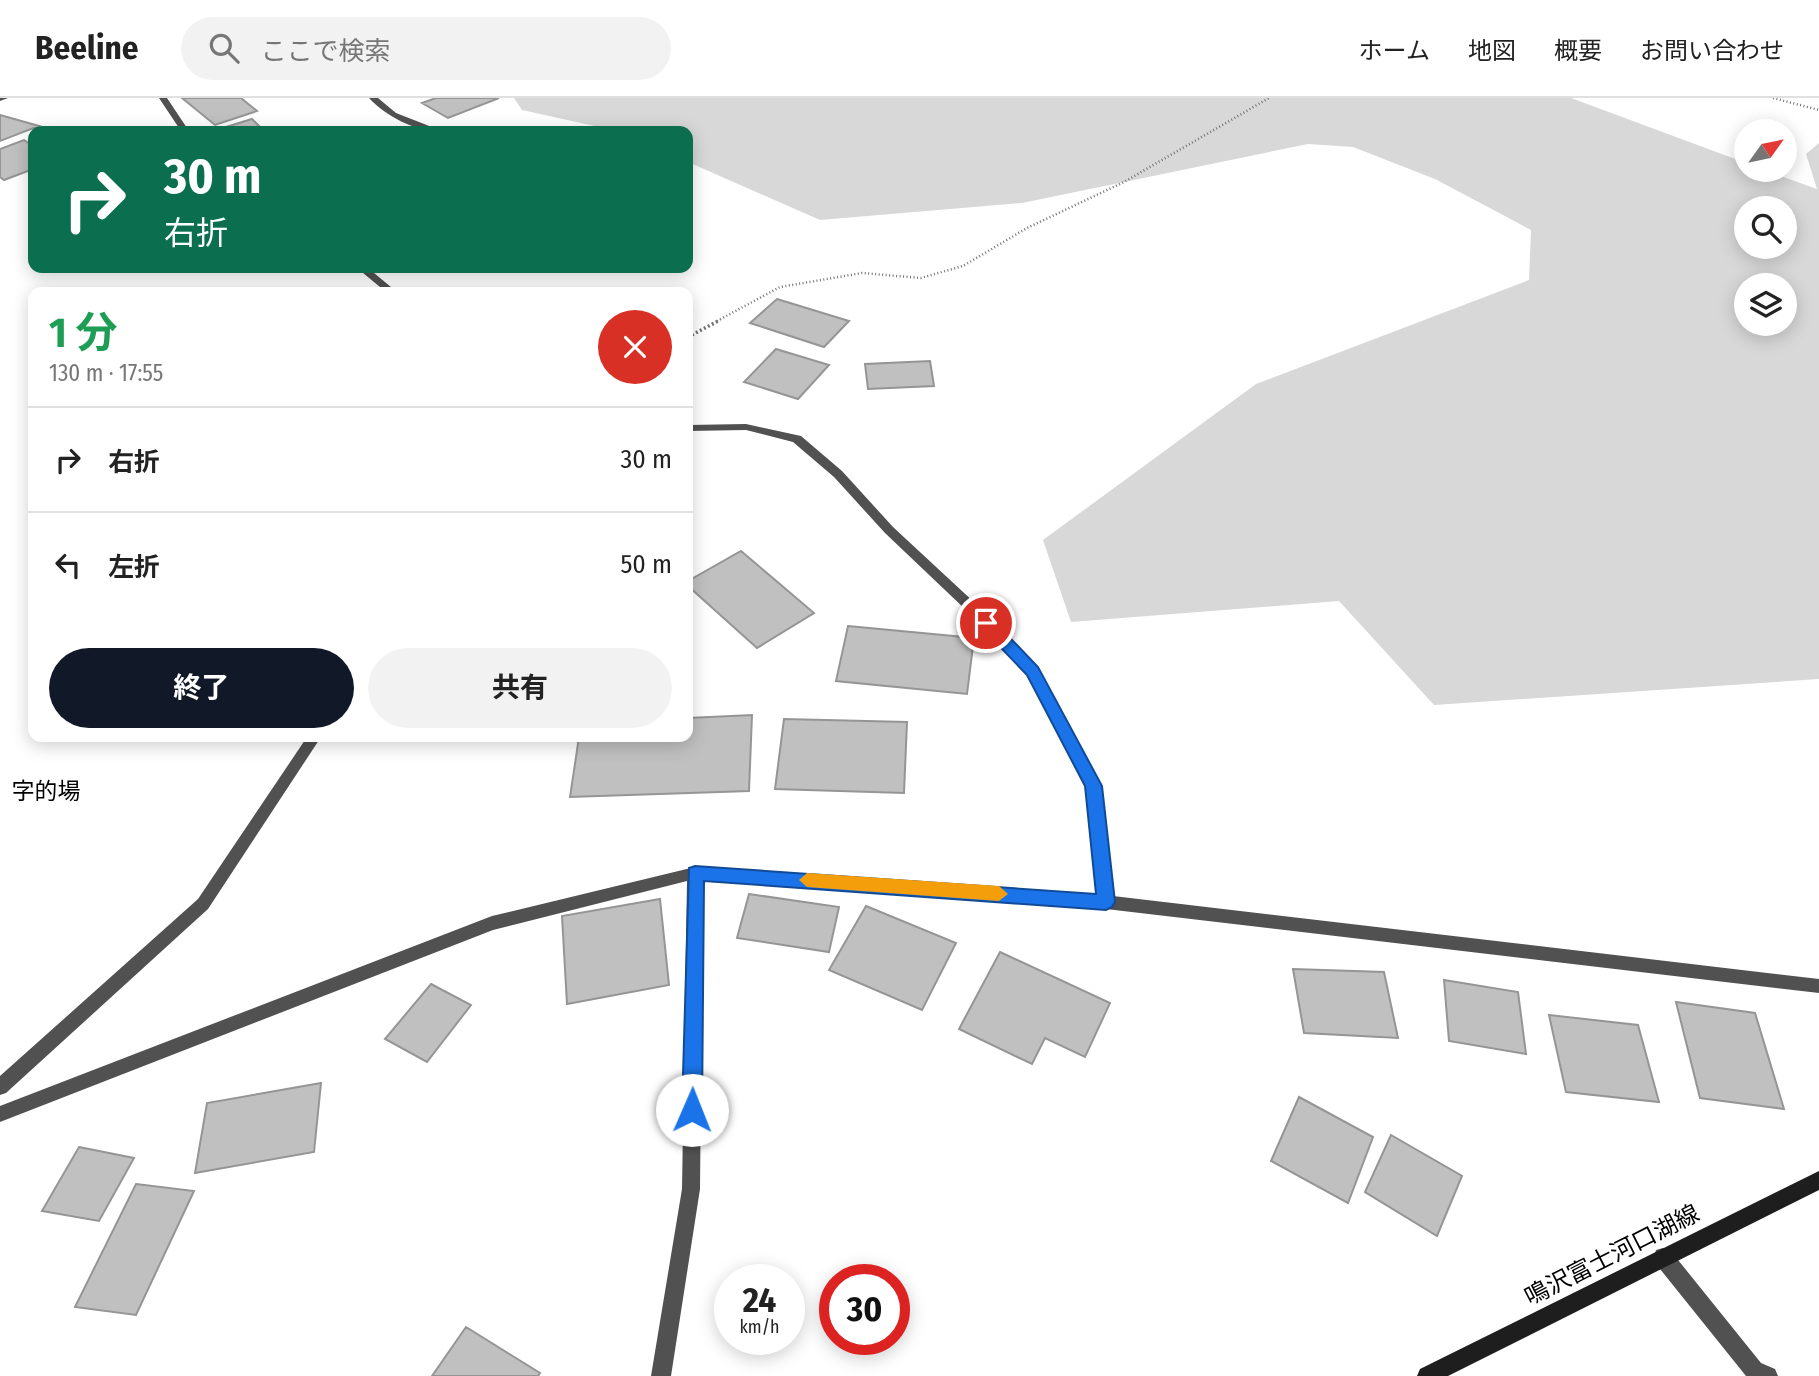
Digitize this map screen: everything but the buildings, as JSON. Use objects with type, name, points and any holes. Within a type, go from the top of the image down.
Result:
[{"type":"main road","name":"鳴沢富士河口湖線","points":[[1427,1376],[1819,1180]]},
{"type":"street","points":[[163,98],[182,126]]},
{"type":"street","points":[[373,98],[393,115],[424,126]]},
{"type":"street","points":[[368,273],[386,287]]},
{"type":"street","points":[[693,428],[746,426],[797,439],[838,474],[889,530],[971,607],[1032,671],[1093,786],[1106,902]]},
{"type":"street","points":[[0,1087],[203,904],[311,742]]},
{"type":"street","points":[[661,1376],[691,1189],[695,873]]},
{"type":"street","points":[[0,1114],[492,923],[695,873],[1106,902],[1819,986]]},
{"type":"street","points":[[1663,1256],[1759,1374]]},
{"type":"path","points":[[693,334],[780,286],[862,274],[920,278],[963,266],[1027,228],[1124,182],[1269,98]]},
{"type":"path","points":[[1773,98],[1819,110]]},
{"type":"shaded area","points":[[514,98],[1571,98],[1734,159],[1734,182],[1797,182],[1817,189],[1806,154],[1819,143],[1819,679],[1434,705],[1339,601],[1071,622],[1043,540],[1256,384],[1529,280],[1531,230],[1435,179],[1353,147],[1308,144],[1022,203],[820,220],[693,164],[693,126],[594,126],[522,110]]},
{"type":"slow traffic","points":[[807,880],[999,894]]},
{"type":"district","name":"字的場","points":[[46,791]]},
{"type":"route","points":[[692,1110],[695,873],[1106,902],[1093,786],[1032,671],[986,623]]}]
